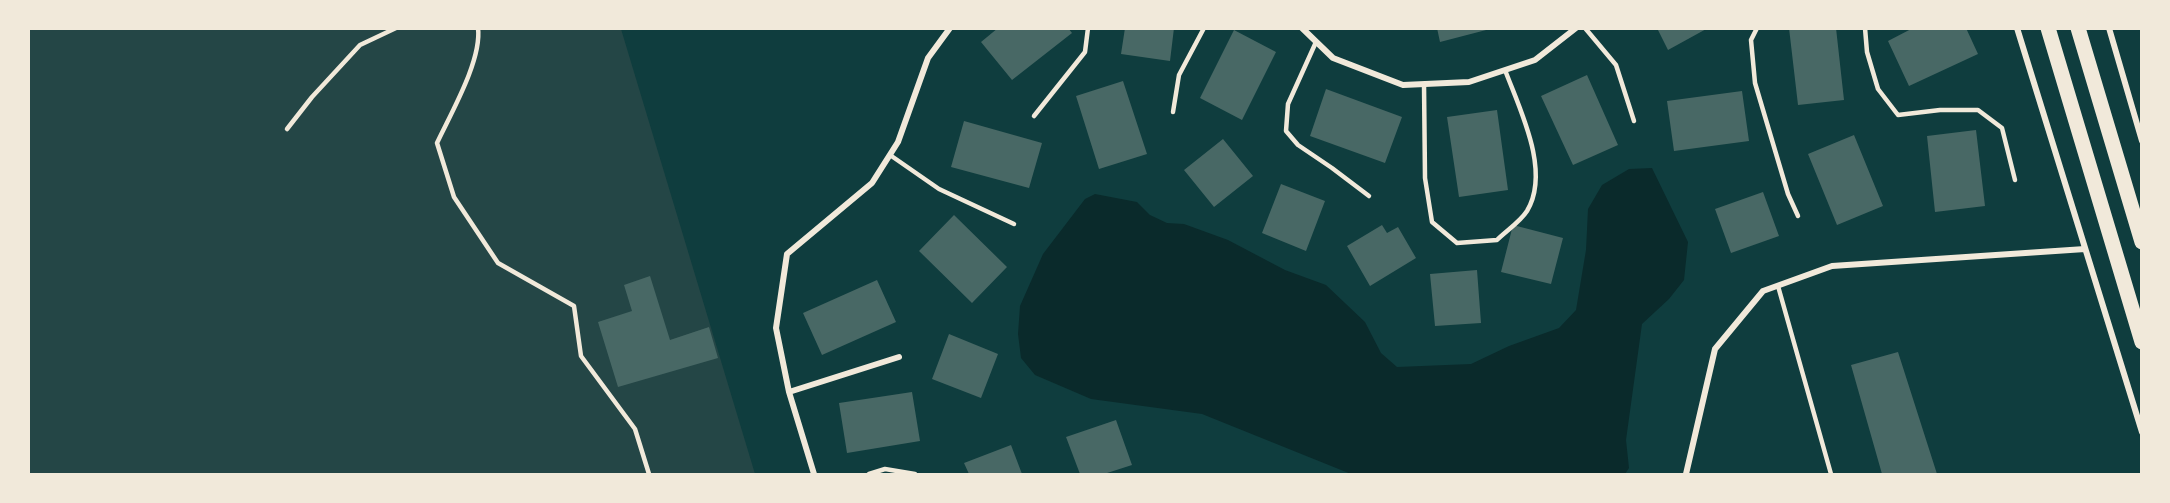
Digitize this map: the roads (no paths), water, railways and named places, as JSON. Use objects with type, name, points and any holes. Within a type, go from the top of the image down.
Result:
[{"type":"main road","points":[[2048,28],[2142,342]]},
{"type":"main road","points":[[2078,28],[2142,242]]},
{"type":"street","points":[[814,474],[789,392],[776,328],[787,254],[872,183],[898,142],[928,58],[950,28]]},
{"type":"street","points":[[1302,28],[1333,58],[1403,86],[1469,82],[1535,60],[1576,28]]},
{"type":"street","points":[[2017,28],[2142,432]]},
{"type":"street","points":[[2109,28],[2142,141]]},
{"type":"street","points":[[1686,474],[1715,349],[1763,291],[1832,266],[2085,249]]},
{"type":"street","points":[[789,392],[899,357]]},
{"type":"lane","points":[[287,129],[312,97],[360,45],[396,28]]},
{"type":"lane","points":[[478,28],[479,38],[468,76],[437,143],[454,197],[498,263],[574,306],[581,356],[635,429],[649,474]]},
{"type":"lane","points":[[1034,116],[1085,52],[1088,28]]},
{"type":"lane","points":[[1173,112],[1179,75],[1204,28]]},
{"type":"lane","points":[[1585,28],[1616,65],[1634,121]]},
{"type":"lane","points":[[1757,28],[1751,40],[1755,83],[1788,194],[1797,216]]},
{"type":"lane","points":[[1865,28],[1867,52],[1878,89],[1898,115],[1940,110],[1978,110],[2002,128],[2015,180]]},
{"type":"lane","points":[[1316,42],[1288,104],[1286,130],[1298,146],[1369,196]]},
{"type":"lane","points":[[1424,84],[1425,178],[1432,222],[1457,243],[1497,240],[1526,212],[1536,187],[1534,154],[1505,70]]},
{"type":"lane","points":[[890,154],[939,189],[1014,224]]},
{"type":"lane","points":[[1778,286],[1830,474]]},
{"type":"lane","points":[[869,474],[885,469],[915,474]]}]
